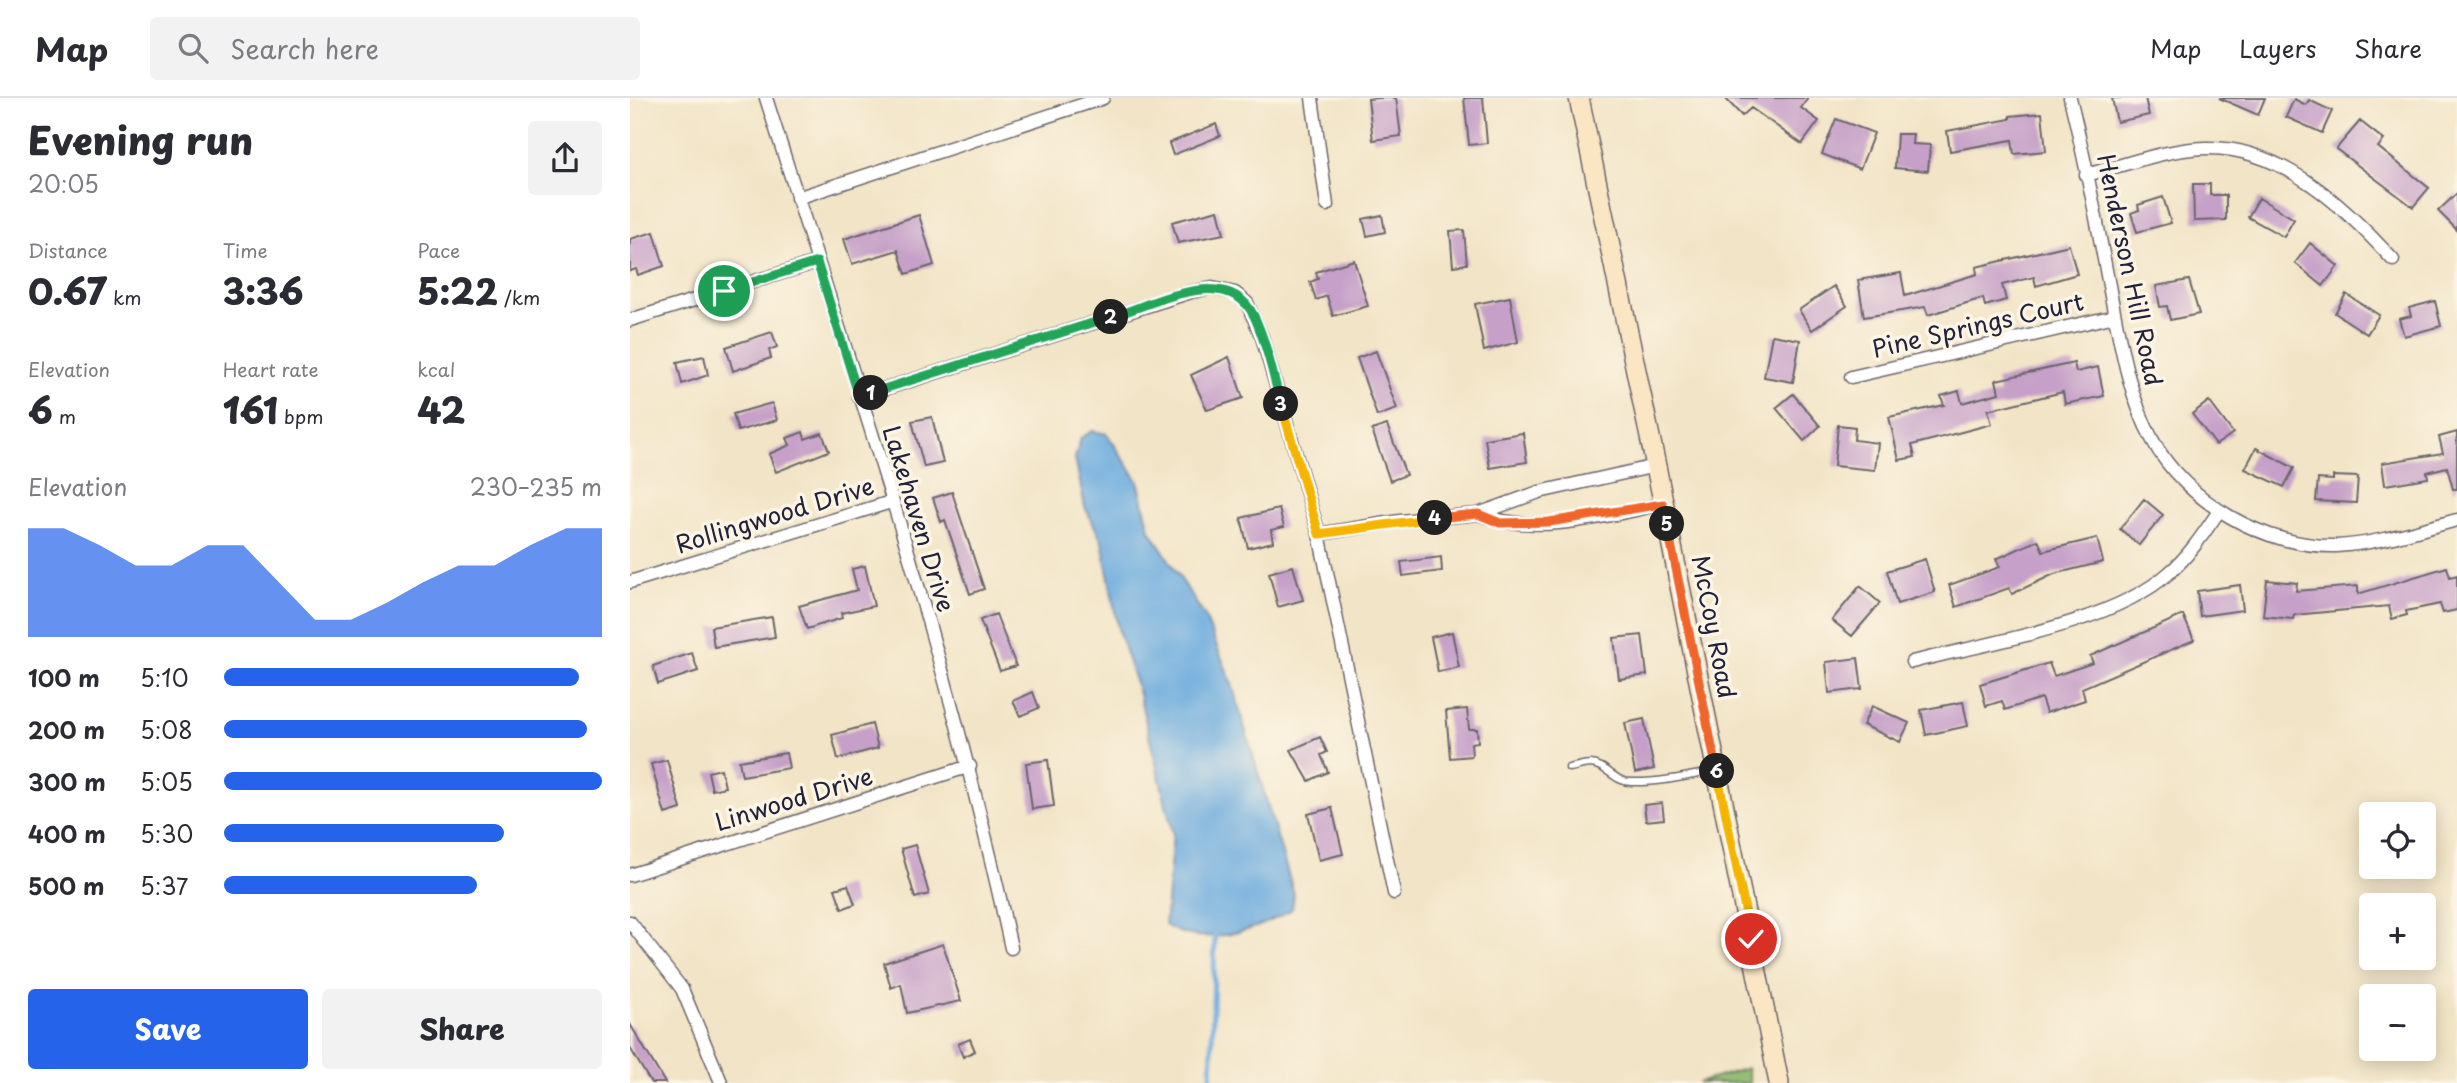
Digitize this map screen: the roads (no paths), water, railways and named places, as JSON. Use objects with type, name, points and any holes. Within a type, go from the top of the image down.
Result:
[{"type":"main road","name":"McCoy Road","points":[[1579,98],[1656,466],[1779,1083]]},
{"type":"street","name":"Lakehaven Drive","points":[[766,98],[970,766],[1011,948]]},
{"type":"street","points":[[797,198],[1103,98]]},
{"type":"street","points":[[1312,98],[1327,205]]},
{"type":"street","name":"Henderson Hill Road","points":[[2070,98],[2127,376],[2152,439],[2167,463],[2219,511],[2247,526],[2321,545],[2364,542],[2457,520]]},
{"type":"street","points":[[2087,175],[2206,148],[2257,156],[2282,166],[2307,182],[2352,218],[2393,260]]},
{"type":"street","points":[[630,320],[817,262]]},
{"type":"street","points":[[859,397],[1191,292],[1226,289],[1247,303],[1255,316],[1319,534],[1394,893]]},
{"type":"street","name":"Pine Springs Court","points":[[1851,377],[2115,316]]},
{"type":"street","points":[[1319,534],[1400,521],[1478,514],[1539,492],[1656,466]]},
{"type":"street","name":"Rollingwood Drive","points":[[630,582],[891,502]]},
{"type":"street","points":[[1478,514],[1500,523],[1549,522],[1663,504]]},
{"type":"street","points":[[1912,662],[2091,617],[2132,598],[2169,573],[2219,511]]},
{"type":"street","name":"Linwood Drive","points":[[630,875],[970,766]]},
{"type":"street","points":[[630,922],[682,989],[721,1082]]},
{"type":"lane","points":[[1569,768],[1592,764],[1603,768],[1616,779],[1631,782],[1678,778],[1717,770]]},
{"type":"water","points":[[1092,431],[1107,434],[1138,481],[1150,530],[1205,617],[1231,681],[1294,894],[1292,909],[1247,930],[1195,936],[1165,925],[1173,833],[1138,690],[1119,633],[1102,541],[1085,507],[1075,458],[1081,438]]},
{"type":"waterway","points":[[1211,1083],[1215,932]]}]
